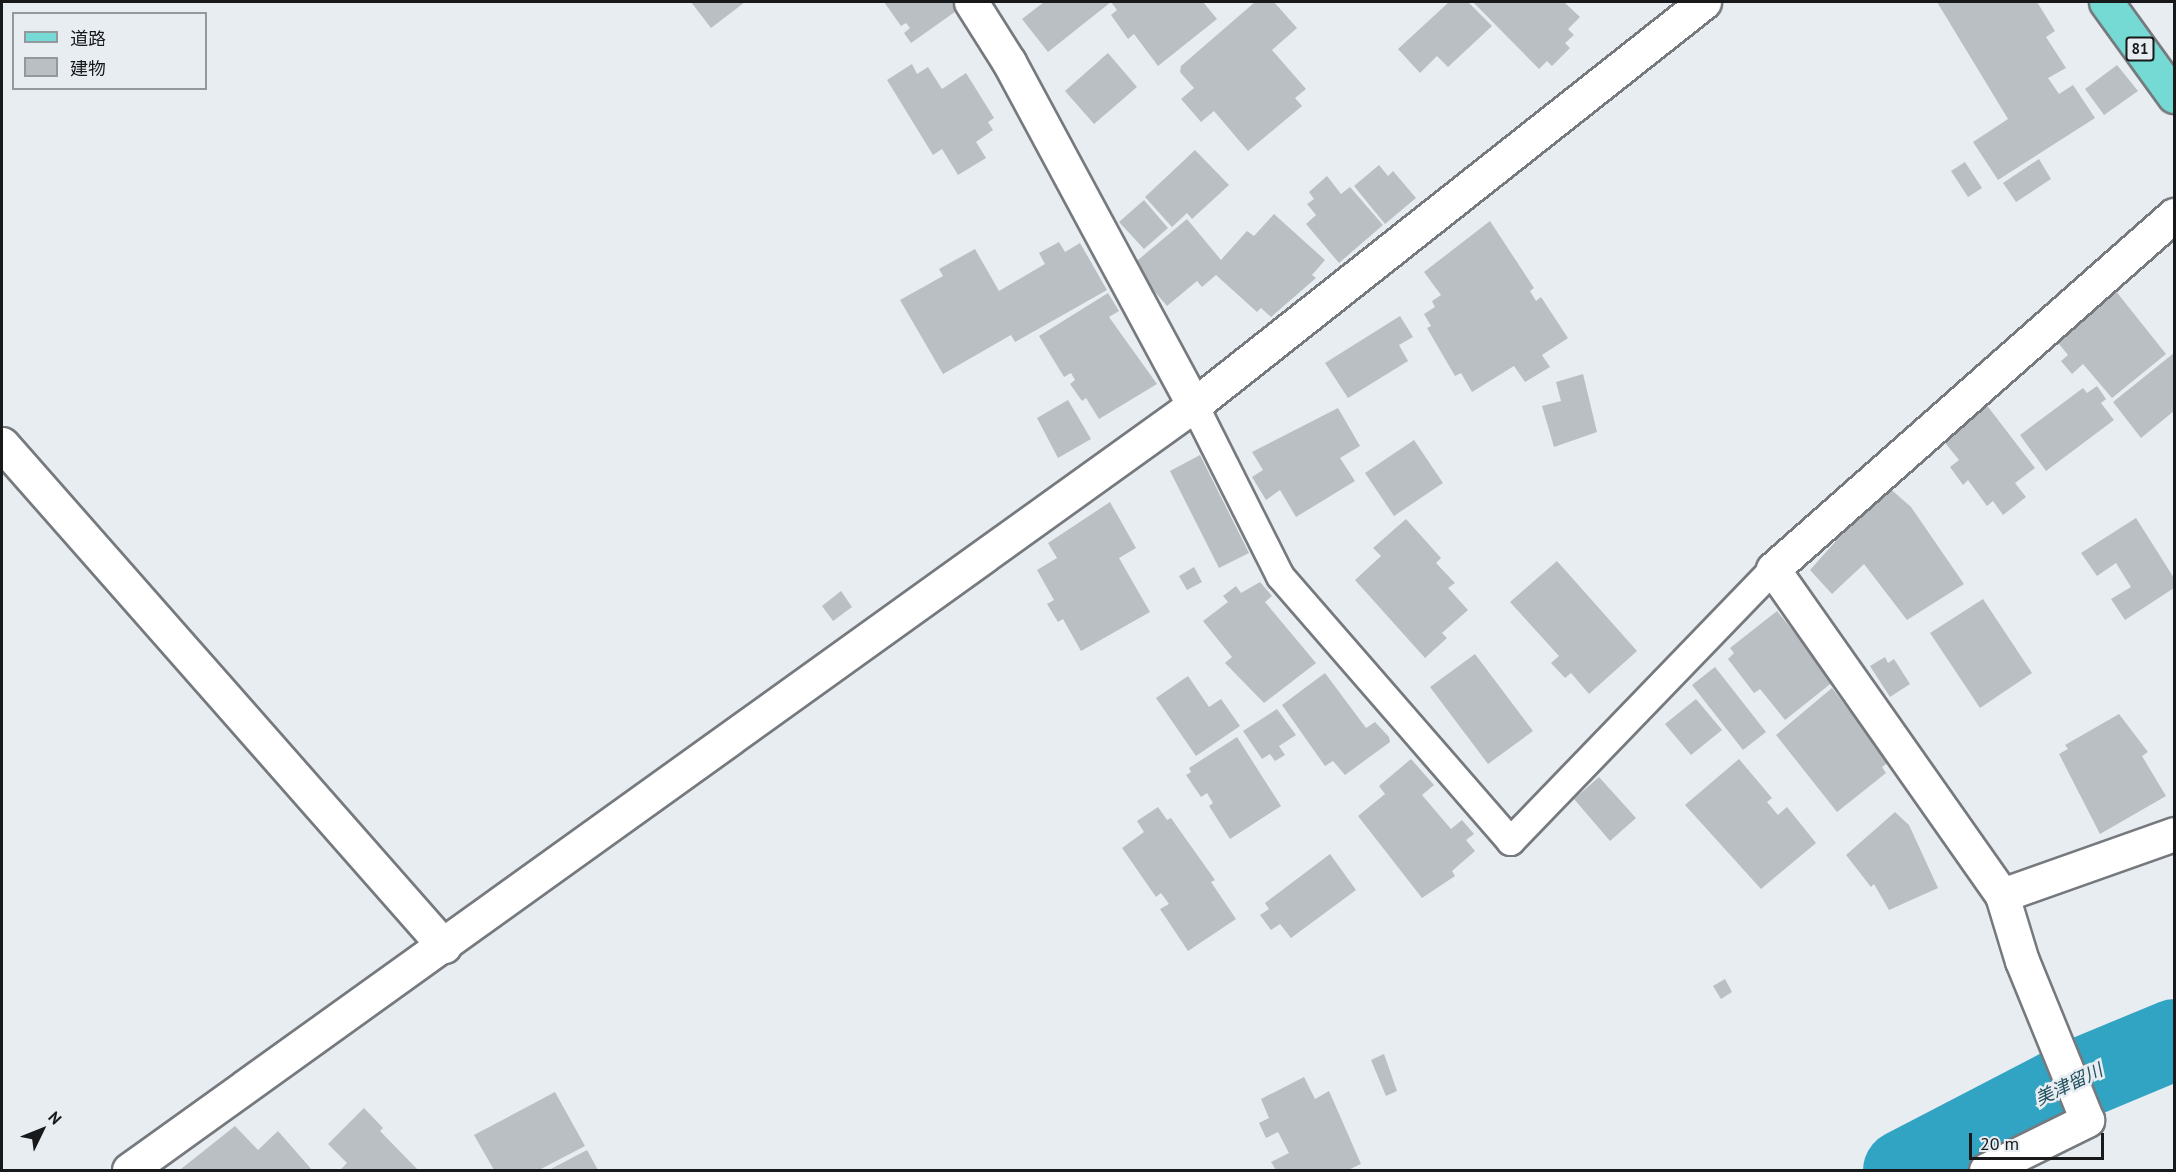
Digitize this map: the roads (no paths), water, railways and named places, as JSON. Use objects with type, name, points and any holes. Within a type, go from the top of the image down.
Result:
[{"type":"main road","name":"81","points":[[2106,2],[2175,96]]},
{"type":"street","points":[[971,2],[1009,62],[1194,405]]},
{"type":"street","points":[[129,1170],[444,946],[1194,405],[1704,2]]},
{"type":"street","points":[[1986,1170],[2087,1120],[2022,961],[2002,895],[1773,569],[2175,215]]},
{"type":"street","points":[[2,444],[444,946]]},
{"type":"street","points":[[2002,895],[2175,834]]},
{"type":"lane","points":[[1194,405],[1280,576],[1510,841],[1773,569]]},
{"type":"waterway","name":"美津留川","points":[[1903,1170],[2078,1079],[2174,1039]]}]
